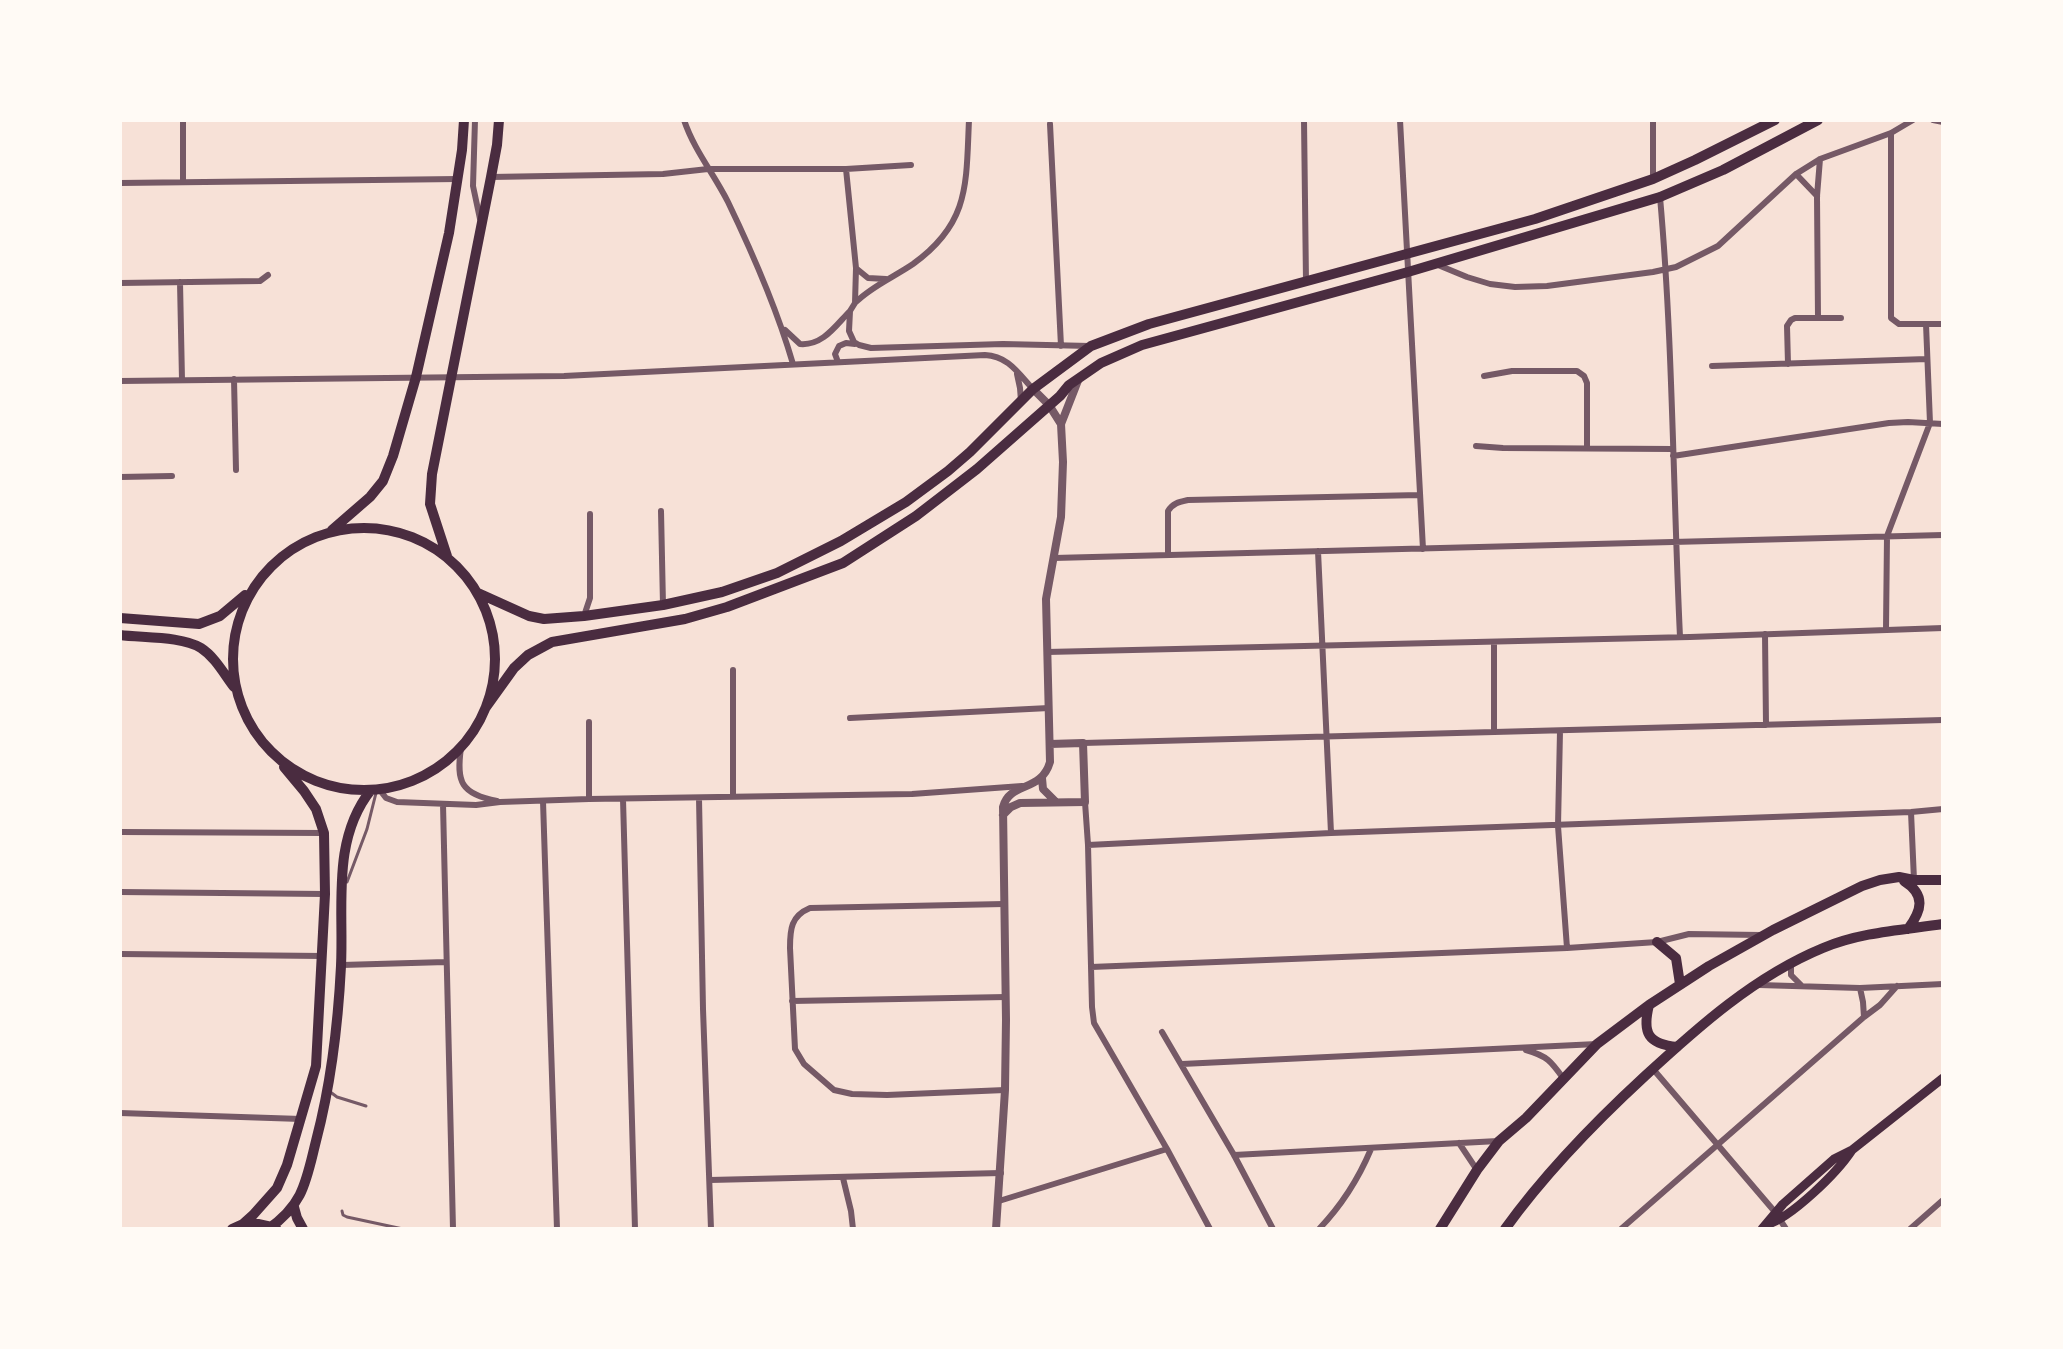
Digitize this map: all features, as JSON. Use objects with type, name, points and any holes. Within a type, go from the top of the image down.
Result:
[{"type":"main road","points":[[330,532],[370,497],[383,481],[393,456],[416,377],[449,233],[464,120]]},
{"type":"main road","points":[[448,558],[430,504],[430,490],[482,226],[499,120]]},
{"type":"main road","points":[[478,593],[529,616],[544,619],[663,605],[722,592],[763,578],[841,541],[906,502],[948,471],[1033,389],[1091,346],[1149,324],[1535,219],[1653,179],[1775,120]]},
{"type":"main road","points":[[272,753],[292,769],[315,781],[339,788],[375,789],[399,785],[428,774],[461,748],[514,668],[528,655],[552,642],[653,626],[713,611],[843,563],[916,516],[977,469],[1080,377],[1101,363],[1142,345],[1408,272],[1660,197],[1735,164],[1818,120]]},
{"type":"main road","points":[[232,1229],[243,1224],[261,1208],[277,1188],[287,1165],[316,1066],[325,894],[324,833],[320,820],[313,804],[247,721],[235,687],[233,637],[250,592],[269,567],[285,554],[330,532],[361,528],[391,531],[421,541],[448,558],[464,574],[486,608],[496,653],[493,685],[486,707]]},
{"type":"main road","points":[[120,618],[199,624],[220,616],[250,592]]},
{"type":"main road","points":[[120,635],[176,640],[202,648],[235,687]]},
{"type":"main road","points":[[243,1224],[273,1228],[294,1207],[304,1188],[329,1091],[335,1045],[341,965],[341,863],[363,799],[375,789]]},
{"type":"main road","points":[[1899,877],[1912,886],[1919,896],[1919,908],[1908,929]]},
{"type":"main road","points":[[1440,1229],[1499,1141],[1526,1118],[1597,1044],[1649,1005],[1709,966],[1845,893],[1880,880],[1899,877],[1943,880]]},
{"type":"main road","points":[[1505,1229],[1543,1179],[1596,1122],[1677,1047],[1755,985],[1791,963],[1847,939],[1943,924]]},
{"type":"main road","points":[[1657,942],[1676,958],[1680,984]]},
{"type":"main road","points":[[1649,1005],[1646,1027],[1649,1036],[1659,1044],[1677,1047]]},
{"type":"main road","points":[[316,1066],[321,1083],[329,1091]]},
{"type":"main road","points":[[1764,1227],[1792,1211],[1840,1166],[1852,1150],[1943,1078]]},
{"type":"main road","points":[[294,1207],[303,1229]]},
{"type":"street","points":[[183,120],[183,182]]},
{"type":"street","points":[[475,120],[473,186],[482,226]]},
{"type":"street","points":[[684,120],[695,147],[745,238],[781,324],[793,364]]},
{"type":"street","points":[[781,324],[800,344],[809,345],[822,339],[867,293],[933,249],[952,226],[958,213],[965,184],[969,120]]},
{"type":"street","points":[[1304,120],[1306,282]]},
{"type":"street","points":[[1400,120],[1423,549]]},
{"type":"street","points":[[1653,120],[1653,179]]},
{"type":"street","points":[[1434,263],[1479,281],[1515,287],[1547,286],[1676,267],[1718,246],[1796,174],[1820,159],[1891,133],[1913,120]]},
{"type":"street","points":[[1933,120],[1943,122]]},
{"type":"street","points":[[1050,124],[1061,346]]},
{"type":"street","points":[[1891,133],[1890,314],[1899,324],[1943,324]]},
{"type":"street","points":[[1818,318],[1817,196],[1820,159]]},
{"type":"street","points":[[491,177],[649,175],[708,169],[846,169],[911,165]]},
{"type":"street","points":[[846,169],[856,268],[855,303]]},
{"type":"street","points":[[1796,174],[1817,196]]},
{"type":"street","points":[[120,183],[458,179]]},
{"type":"street","points":[[1660,197],[1666,269],[1680,637]]},
{"type":"street","points":[[856,268],[868,278],[890,279]]},
{"type":"street","points":[[120,283],[260,281],[268,275]]},
{"type":"street","points":[[180,282],[182,380]]},
{"type":"street","points":[[850,311],[849,331],[859,345]]},
{"type":"street","points":[[1788,364],[1788,323],[1795,318],[1841,318]]},
{"type":"street","points":[[1886,629],[1887,536],[1930,423],[1926,324]]},
{"type":"street","points":[[838,362],[835,354],[839,346],[846,343],[871,348],[1003,344],[1091,346]]},
{"type":"street","points":[[120,381],[623,374],[990,356],[1002,358],[1016,371],[1049,405],[1061,424]]},
{"type":"street","points":[[1712,366],[1927,359]]},
{"type":"street","points":[[1016,371],[1021,401]]},
{"type":"street","points":[[1484,376],[1512,371],[1577,371],[1587,383],[1587,448]]},
{"type":"street","points":[[375,789],[392,801],[476,805],[589,799],[912,794],[1036,783],[1047,772],[1050,762],[1046,599],[1063,501],[1061,424],[1080,377]]},
{"type":"street","points":[[234,379],[236,470]]},
{"type":"street","points":[[1476,446],[1673,452],[1813,436],[1889,423],[1943,424]]},
{"type":"street","points":[[120,477],[172,476]]},
{"type":"street","points":[[1168,555],[1168,511],[1178,502],[1420,495]]},
{"type":"street","points":[[661,511],[663,605]]},
{"type":"street","points":[[584,616],[590,598],[590,514]]},
{"type":"street","points":[[1054,558],[1943,535]]},
{"type":"street","points":[[1318,551],[1331,833]]},
{"type":"street","points":[[590,598],[600,614]]},
{"type":"street","points":[[1047,652],[1943,628]]},
{"type":"street","points":[[1765,634],[1766,725]]},
{"type":"street","points":[[1494,642],[1494,732]]},
{"type":"street","points":[[733,670],[733,796]]},
{"type":"street","points":[[850,718],[1049,708]]},
{"type":"street","points":[[1050,744],[1943,720]]},
{"type":"street","points":[[589,722],[589,799]]},
{"type":"street","points":[[1560,731],[1558,826],[1567,948]]},
{"type":"street","points":[[1083,743],[1094,1023],[1210,1229]]},
{"type":"street","points":[[461,748],[459,773],[466,789],[485,799],[500,802]]},
{"type":"street","points":[[1042,778],[1043,789],[1056,802]]},
{"type":"street","points":[[996,1229],[1005,1090],[1003,815],[1005,801],[1026,786]]},
{"type":"street","points":[[699,798],[711,1229]]},
{"type":"street","points":[[623,799],[635,1229]]},
{"type":"street","points":[[543,801],[557,1229]]},
{"type":"street","points":[[1003,815],[1020,803],[1085,802]]},
{"type":"street","points":[[443,804],[453,1229]]},
{"type":"street","points":[[1088,845],[1943,809]]},
{"type":"street","points":[[1911,812],[1914,880]]},
{"type":"street","points":[[120,832],[324,833]]},
{"type":"street","points":[[120,892],[325,894]]},
{"type":"street","points":[[1004,904],[810,908],[794,919],[790,932],[794,1045],[804,1064],[834,1090],[887,1095],[1005,1090]]},
{"type":"street","points":[[1091,967],[1567,948],[1657,942],[1689,934],[1767,935]]},
{"type":"street","points":[[120,954],[323,956]]},
{"type":"street","points":[[341,965],[446,962]]},
{"type":"street","points":[[1791,963],[1791,975],[1802,986]]},
{"type":"street","points":[[1755,985],[1860,988],[1943,984]]},
{"type":"street","points":[[1621,1229],[1880,1005],[1897,986]]},
{"type":"street","points":[[1860,988],[1864,1017]]},
{"type":"street","points":[[792,1001],[1006,997]]},
{"type":"street","points":[[1162,1032],[1273,1229]]},
{"type":"street","points":[[1182,1064],[1597,1044]]},
{"type":"street","points":[[1519,1048],[1545,1056],[1563,1078]]},
{"type":"street","points":[[1653,1069],[1780,1220]]},
{"type":"street","points":[[1932,1086],[1943,1088]]},
{"type":"street","points":[[120,1113],[301,1119]]},
{"type":"street","points":[[1234,1155],[1499,1141]]},
{"type":"street","points":[[1459,1143],[1477,1170]]},
{"type":"street","points":[[999,1201],[1167,1149]]},
{"type":"street","points":[[1319,1229],[1347,1195],[1371,1149]]},
{"type":"street","points":[[710,1180],[1001,1173]]},
{"type":"street","points":[[843,1178],[853,1229]]},
{"type":"street","points":[[1910,1229],[1943,1200]]},
{"type":"lane","points":[[329,1091],[337,1097],[366,1106]]},
{"type":"lane","points":[[342,1211],[347,1217],[403,1229]]}]
